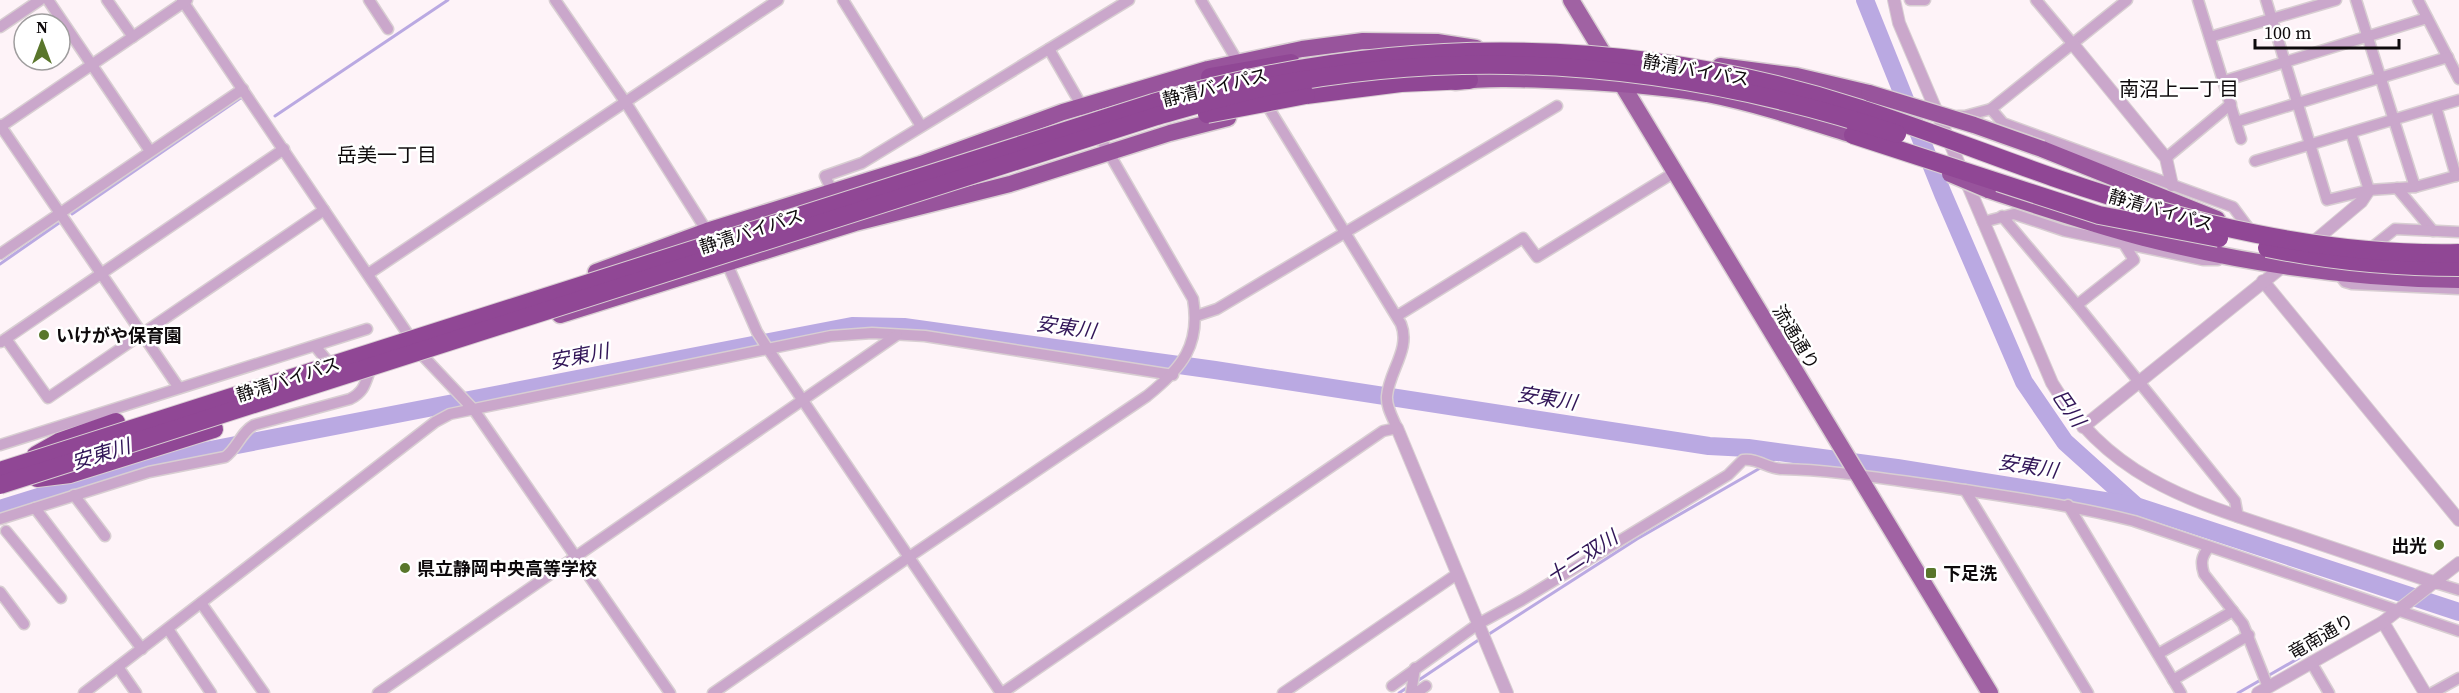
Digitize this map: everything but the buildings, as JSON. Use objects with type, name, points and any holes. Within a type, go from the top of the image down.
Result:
[{"type":"highway","points":[[27,470],[329,363],[494,310],[707,231],[921,165],[1146,86],[1238,62],[1302,49],[1363,41],[1437,42],[1479,48]]},
{"type":"highway","points":[[898,183],[963,154],[1015,135],[1210,77],[1396,49],[1479,48],[1602,51],[1797,76],[1974,125],[2250,230],[2374,245],[2459,248]]},
{"type":"highway","name":"静清バイパス","points":[[0,470],[1153,103],[1263,74],[1400,55],[1498,51],[1569,52],[1694,67],[1798,91],[1916,128],[2060,180],[2189,219],[2275,238],[2332,246],[2387,251],[2459,253]]},
{"type":"highway","name":"静清バイパス","points":[[0,486],[1156,116],[1256,90],[1369,71],[1423,66],[1479,64],[1570,66],[1673,77],[1778,99],[1877,128],[2114,208],[2224,239],[2304,256],[2420,267],[2459,267]]},
{"type":"highway","points":[[27,470],[618,298],[855,223],[1010,184],[1201,125],[1270,110],[1469,80]]},
{"type":"highway","points":[[809,226],[855,219],[1218,111],[1306,95],[1401,83],[1469,80],[1621,83],[1709,95],[1786,114],[2099,214],[2224,239]]},
{"type":"highway","points":[[1871,97],[2189,219]]},
{"type":"highway","points":[[1853,135],[1988,190],[2098,225],[2236,257],[2285,265],[2338,273],[2459,280]]},
{"type":"highway","points":[[0,486],[27,470],[59,442],[116,422],[381,337],[566,282],[622,272]]},
{"type":"highway","points":[[0,470],[70,474],[430,359],[553,308]]},
{"type":"main road","name":"流通通り","points":[[1570,0],[1990,693]]},
{"type":"street","points":[[0,27],[40,0]]},
{"type":"street","points":[[48,0],[150,151]]},
{"type":"street","points":[[107,0],[133,37]]},
{"type":"street","points":[[369,0],[388,28]]},
{"type":"street","points":[[555,0],[626,103],[728,263],[757,332],[1001,693],[1383,431],[1397,428]]},
{"type":"street","points":[[368,274],[778,0]]},
{"type":"street","points":[[843,0],[921,126]]},
{"type":"street","points":[[833,193],[825,176],[862,163],[1129,0]]},
{"type":"street","points":[[1201,0],[1238,62]]},
{"type":"street","points":[[1894,0],[1899,23],[2052,383],[2068,410],[2083,427],[2121,460],[2182,496],[2434,584],[2459,590]]},
{"type":"street","points":[[1910,0],[1924,0]]},
{"type":"street","points":[[2036,0],[2166,158],[2172,185]]},
{"type":"street","points":[[1940,115],[1965,116],[1991,109],[2127,0]]},
{"type":"street","points":[[2198,0],[2241,139]]},
{"type":"street","points":[[2266,0],[2327,200],[2369,190],[2415,187],[2458,175],[2436,107]]},
{"type":"street","points":[[2210,37],[2336,0]]},
{"type":"street","points":[[2356,0],[2415,187]]},
{"type":"street","points":[[2418,0],[2459,79]]},
{"type":"street","points":[[179,388],[0,126],[93,66],[184,1],[422,355],[474,410],[670,693]]},
{"type":"street","points":[[2224,81],[2427,18]]},
{"type":"street","points":[[713,693],[1148,396],[1173,375],[1186,356],[1195,332],[1196,316],[1193,299],[1049,49]]},
{"type":"street","points":[[2236,122],[2448,57]]},
{"type":"street","points":[[0,254],[243,89]]},
{"type":"street","points":[[2255,161],[2459,100]]},
{"type":"street","points":[[2166,158],[2231,104]]},
{"type":"street","points":[[1196,316],[1217,309],[1344,231],[1557,106]]},
{"type":"street","points":[[1991,109],[2002,123],[2233,207],[2250,230]]},
{"type":"street","points":[[1270,110],[1404,330],[1404,341],[1389,382],[1388,405],[1507,693]]},
{"type":"street","points":[[2351,133],[2369,190]]},
{"type":"street","points":[[284,149],[3,341],[48,398],[324,210]]},
{"type":"street","points":[[1397,316],[1523,238],[1538,257],[1675,172]]},
{"type":"street","points":[[2397,188],[2433,231]]},
{"type":"street","points":[[2083,427],[2318,239],[2361,202],[2369,190]]},
{"type":"street","points":[[1983,222],[2014,214],[2065,231],[2203,260],[2236,257]]},
{"type":"street","points":[[2002,216],[2077,304],[2235,501],[2238,517]]},
{"type":"street","points":[[2374,245],[2395,229],[2459,232]]},
{"type":"street","points":[[2077,304],[2134,260],[2124,244]]},
{"type":"street","points":[[2338,273],[2345,282],[2352,284],[2459,289]]},
{"type":"street","points":[[2264,281],[2459,520]]},
{"type":"street","points":[[0,445],[367,329]]},
{"type":"street","points":[[84,693],[435,422],[450,414],[831,336],[872,333],[925,336],[1173,375]]},
{"type":"street","points":[[378,693],[897,335]]},
{"type":"street","points":[[315,346],[329,363]]},
{"type":"street","points":[[0,541],[6,531],[5,517],[149,472],[225,458],[248,429],[254,425],[359,395],[370,370]]},
{"type":"street","points":[[1392,686],[1415,668],[1482,632],[1522,600],[1728,475],[1743,460],[1754,459],[1778,470],[1805,469],[1856,473],[2068,505],[2134,521],[2459,631]]},
{"type":"street","points":[[1965,490],[2088,693]]},
{"type":"street","points":[[74,495],[105,536]]},
{"type":"street","points":[[2068,505],[2181,693]]},
{"type":"street","points":[[35,508],[142,649]]},
{"type":"street","points":[[6,531],[61,598]]},
{"type":"street","points":[[2209,546],[2201,565],[2204,574],[2249,635],[2261,691]]},
{"type":"street","name":"竜南通り","points":[[2261,691],[2383,622],[2459,563]]},
{"type":"street","points":[[1283,693],[1457,574]]},
{"type":"street","points":[[0,592],[24,624]]},
{"type":"street","points":[[201,603],[264,693]]},
{"type":"street","points":[[2158,654],[2233,611]]},
{"type":"street","points":[[2383,622],[2425,693]]},
{"type":"street","points":[[168,629],[211,693]]},
{"type":"street","points":[[2173,680],[2249,635]]},
{"type":"street","points":[[2311,662],[2329,693]]},
{"type":"street","points":[[118,667],[136,693]]},
{"type":"street","points":[[1411,693],[1415,668]]},
{"type":"street","points":[[2432,693],[2459,678]]},
{"type":"street","points":[[1416,693],[1426,686]]},
{"type":"waterway","points":[[275,116],[448,0]]},
{"type":"waterway","name":"巴川","points":[[1865,0],[1943,194],[2024,382],[2065,442],[2136,506],[2459,612]]},
{"type":"waterway","points":[[72,214],[242,97],[243,99]]},
{"type":"waterway","points":[[0,264],[59,223]]},
{"type":"waterway","name":"安東川","points":[[0,509],[154,461],[852,326],[904,327],[1215,370],[1709,446],[1748,448],[1897,468],[2136,506]]},
{"type":"waterway","name":"十二双川","points":[[1770,462],[1785,453]]},
{"type":"waterway","name":"十二双川","points":[[1486,636],[1637,539],[1762,467]]},
{"type":"waterway","name":"十二双川","points":[[1416,682],[1480,639]]},
{"type":"waterway","points":[[2238,693],[2313,650]]},
{"type":"waterway","name":"十二双川","points":[[1399,693],[1408,687]]},
{"type":"place","name":"いけがや保育園","points":[[44,335]]},
{"type":"place","name":"出光","points":[[2439,545]]},
{"type":"place","name":"県立静岡中央高等学校","points":[[405,568]]},
{"type":"place","name":"下足洗","points":[[1931,573]]},
{"type":"district","name":"南沼上一丁目","points":[[2179,89]]},
{"type":"district","name":"岳美一丁目","points":[[387,155]]}]
